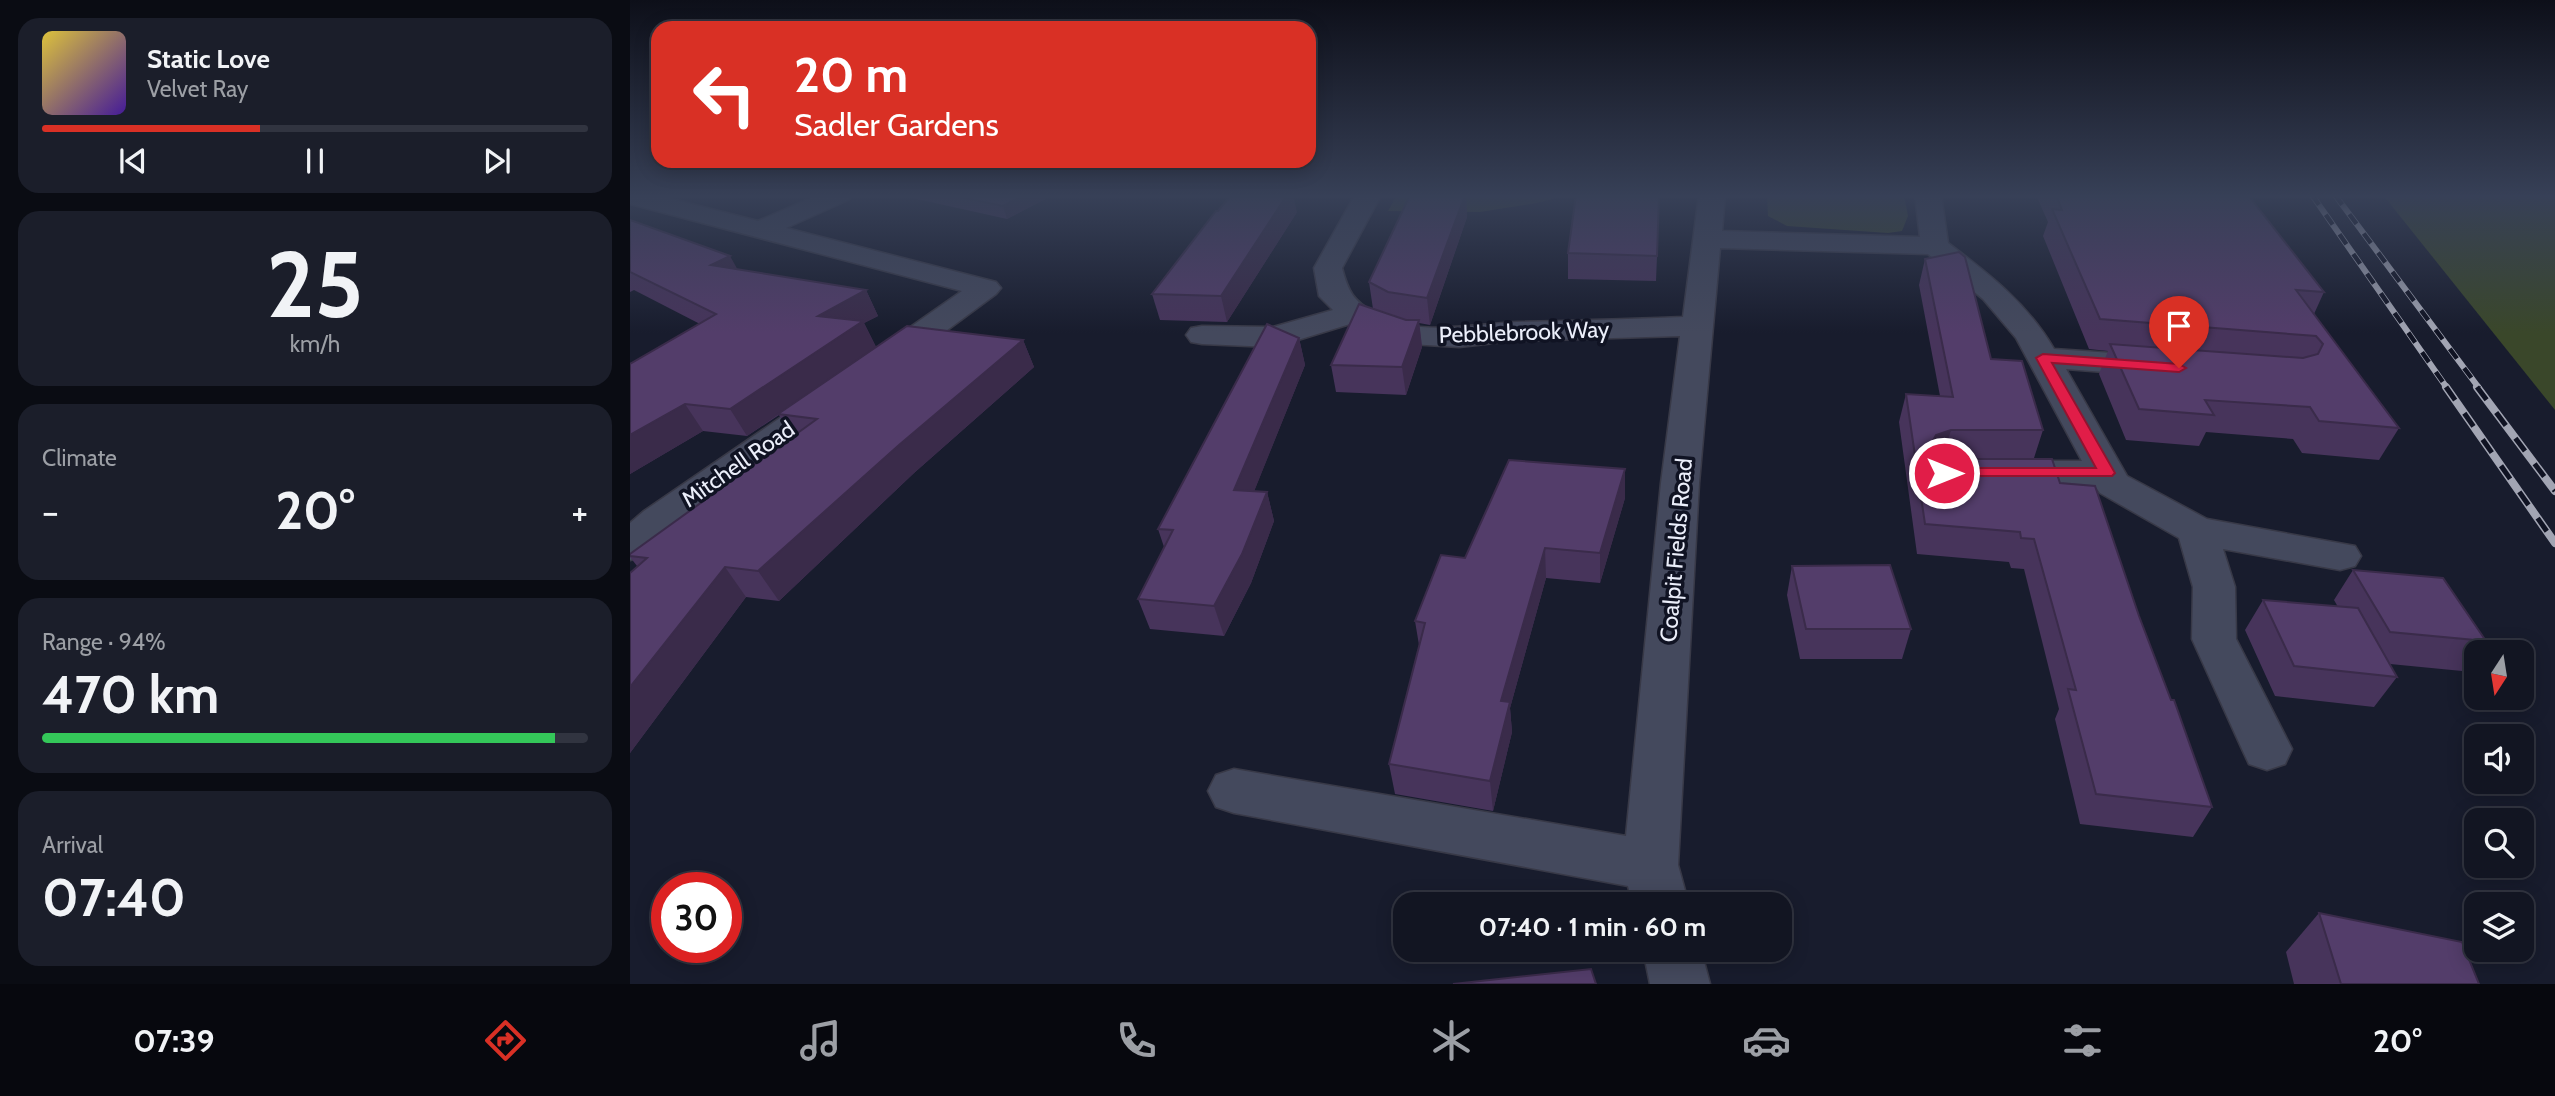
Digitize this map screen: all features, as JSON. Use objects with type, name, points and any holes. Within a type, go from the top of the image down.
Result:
[{"type":"street","name":"Mitchell Road","points":[[630,546],[659,520],[986,288],[803,241]]},
{"type":"street","name":"Pebblebrook Way","points":[[1343,241],[1328,268],[1334,296],[1366,321],[1410,335],[1459,337],[1513,332],[1698,326]]},
{"type":"street","name":"Coalpit Fields Road","points":[[1656,885],[1680,483],[1708,241]]},
{"type":"street","points":[[1771,241],[1936,246],[1994,293],[2030,335],[2113,484],[2197,531],[2340,556]]},
{"type":"street","points":[[1935,241],[1936,246]]},
{"type":"street","points":[[1202,335],[1275,337],[1355,313]]},
{"type":"street","points":[[2043,358],[2192,369]]},
{"type":"street","points":[[1971,473],[2107,473]]},
{"type":"street","points":[[2197,531],[2214,587],[2214,639],[2267,749]]},
{"type":"street","points":[[1234,791],[1656,885]]},
{"type":"street","points":[[1675,962],[1680,984]]},
{"type":"green space","points":[[2420,241],[2555,241],[2555,410]]},
{"type":"building","points":[[630,241],[688,241],[730,256],[711,265],[866,290],[818,316],[863,321],[730,409],[685,404],[630,435],[630,364],[716,314],[630,272]]},
{"type":"building","points":[[1193,241],[1257,241],[1221,296],[1152,294]]},
{"type":"building","points":[[1388,241],[1448,241],[1427,298],[1388,292],[1369,282]]},
{"type":"building","points":[[1570,241],[1657,241],[1657,256],[1568,253]]},
{"type":"building","points":[[2066,241],[2284,241],[2324,292],[2296,290],[2399,428],[2319,421],[2310,407],[2205,400],[2214,415],[2139,409],[2110,344],[2303,358],[2318,354],[2323,344],[2316,336],[2100,319]]},
{"type":"building","points":[[1959,252],[1965,257],[1991,359],[2022,361],[2043,430],[1951,430],[1936,435],[1930,446],[1938,455],[1952,459],[2052,459],[2060,483],[2095,486],[2139,616],[2171,700],[2174,700],[2212,807],[2096,794],[2068,689],[2076,690],[2034,539],[2021,538],[2020,532],[1925,524],[1906,394],[1953,397],[1925,259]]},
{"type":"building","points":[[1359,304],[1406,320],[1419,320],[1402,367],[1331,365]]},
{"type":"building","points":[[1267,324],[1299,338],[1234,490],[1267,492],[1242,554],[1214,606],[1138,599],[1173,530],[1158,529]]},
{"type":"building","points":[[907,326],[1023,340],[899,445],[758,571],[725,567],[630,687],[630,573],[647,558],[630,554],[817,419],[778,414]]},
{"type":"building","points":[[1509,460],[1625,469],[1600,553],[1545,548],[1501,701],[1510,702],[1490,781],[1389,764],[1425,623],[1415,621],[1441,555],[1465,558]]},
{"type":"building","points":[[1890,565],[1911,629],[1806,629],[1792,566]]},
{"type":"building","points":[[2353,570],[2443,578],[2485,640],[2475,640],[2390,632]]},
{"type":"building","points":[[2263,600],[2358,608],[2397,677],[2294,666]]},
{"type":"building","points":[[2319,913],[2462,942],[2464,962],[2470,962],[2479,984],[2341,984]]},
{"type":"building","points":[[1591,969],[1596,984],[1453,984]]},
{"type":"railway","points":[[2344,241],[2447,388]]},
{"type":"railway","points":[[2369,241],[2479,388]]},
{"type":"railway","points":[[2446,387],[2555,543]]},
{"type":"railway","points":[[2477,387],[2555,491]]},
{"type":"route","points":[[1944,473],[2107,473],[2043,358],[2179,368]]}]
